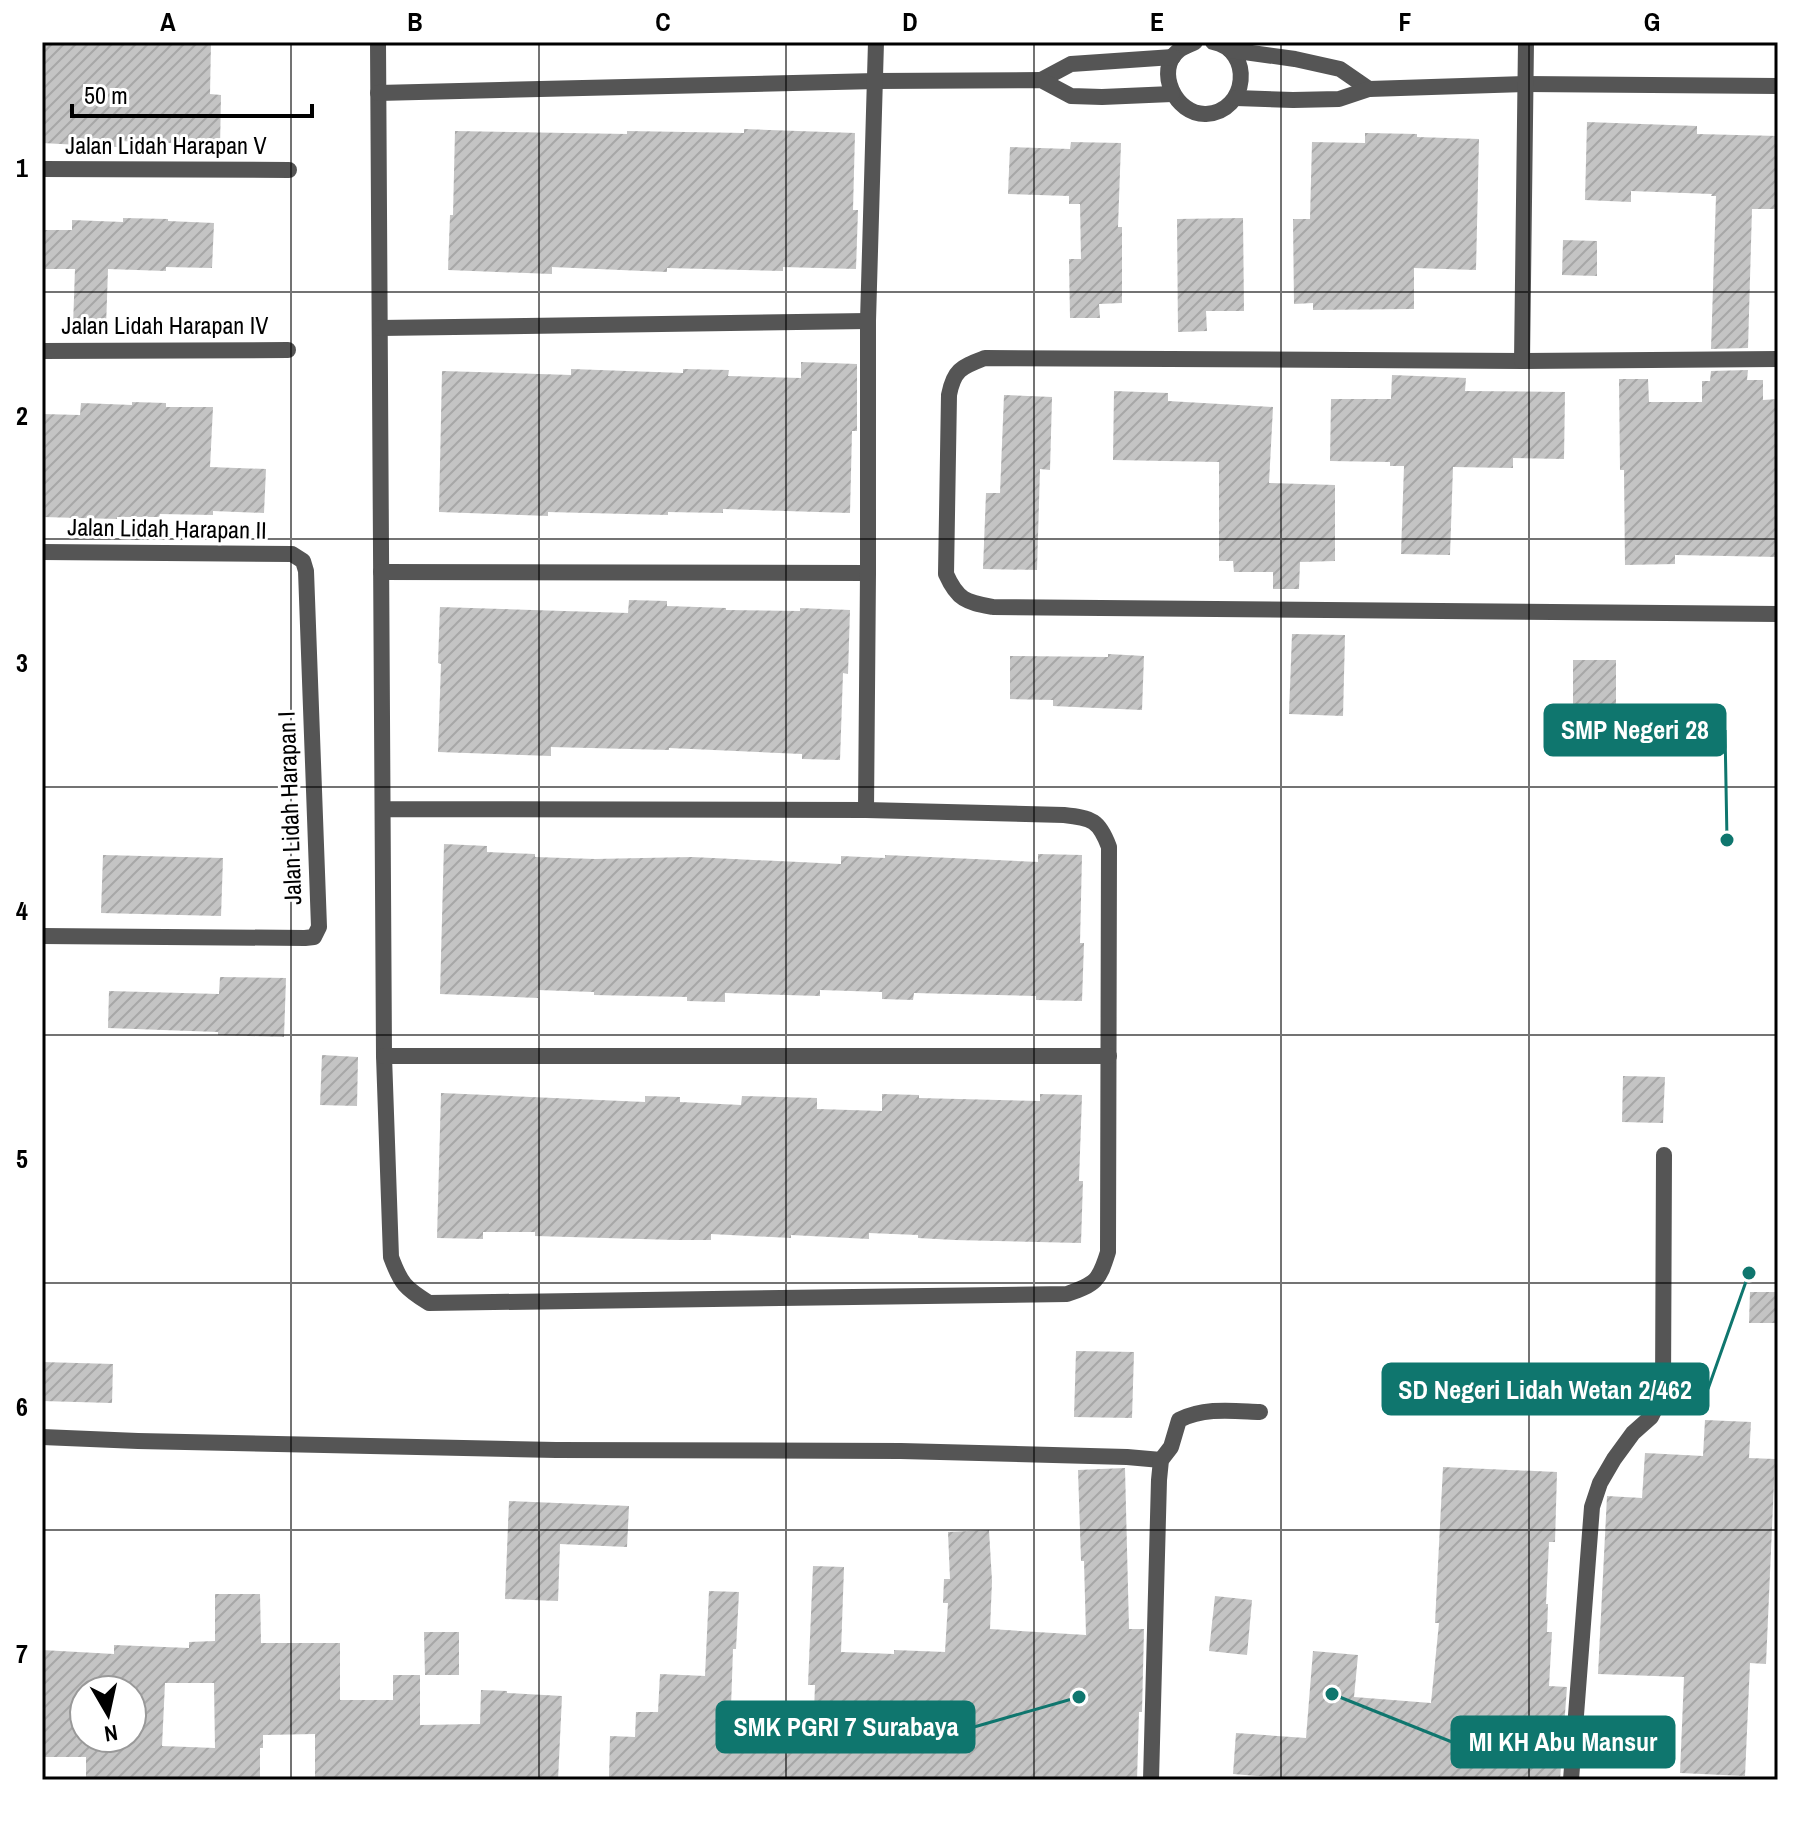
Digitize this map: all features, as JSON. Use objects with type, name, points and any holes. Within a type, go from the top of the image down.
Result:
[{"type":"street","points":[[378,42],[384,1056],[391,1257],[398,1277],[407,1289],[429,1303],[1067,1294],[1088,1287],[1101,1275],[1108,1252],[1109,847],[1102,830],[1086,817],[866,810],[383,809]]},
{"type":"street","points":[[866,810],[868,321],[876,42]]},
{"type":"street","points":[[1195,42],[1178,50],[1173,57],[1169,78],[1172,94],[1180,104],[1193,112],[1208,114],[1222,109],[1236,98],[1242,73],[1238,60],[1230,50],[1213,42]]},
{"type":"street","points":[[1522,361],[1526,42]]},
{"type":"street","points":[[1230,50],[1340,69],[1369,89]]},
{"type":"street","points":[[378,93],[1041,80],[1071,64],[1173,57]]},
{"type":"street","points":[[1041,80],[1071,96],[1172,94]]},
{"type":"street","points":[[1236,98],[1339,99],[1369,89],[1525,84],[1778,86]]},
{"type":"street","name":"Jalan Lidah Harapan V","points":[[42,169],[289,170]]},
{"type":"street","points":[[380,328],[868,321]]},
{"type":"street","name":"Jalan Lidah Harapan IV","points":[[42,351],[288,350]]},
{"type":"street","points":[[1778,359],[985,358],[963,367],[952,378],[949,395],[946,574],[951,587],[967,601],[993,607],[1778,614]]},
{"type":"street","name":"Jalan Lidah Harapan II","points":[[42,552],[292,554]]},
{"type":"street","name":"Jalan Lidah Harapan I","points":[[42,936],[314,937],[319,927],[306,571],[303,561],[292,554]]},
{"type":"street","points":[[381,572],[868,573]]},
{"type":"street","points":[[384,1056],[1109,1056]]},
{"type":"street","points":[[1571,1780],[1592,1507],[1600,1483],[1614,1459],[1633,1433],[1651,1417],[1663,1393],[1664,1155]]},
{"type":"street","points":[[1151,1780],[1161,1460],[1171,1447],[1179,1420],[1187,1416],[1215,1410],[1260,1412]]},
{"type":"street","points":[[42,1437],[541,1450],[901,1451],[1161,1460]]},
{"type":"building","points":[[42,42],[211,42],[210,94],[221,95],[220,148],[118,141],[117,147],[42,143]]},
{"type":"building","points":[[1587,122],[1697,126],[1697,134],[1778,136],[1778,209],[1752,209],[1748,348],[1711,349],[1716,196],[1631,191],[1631,202],[1585,200]]},
{"type":"building","points":[[744,129],[855,133],[853,210],[858,210],[856,269],[667,268],[667,272],[552,267],[552,274],[448,270],[455,131],[627,134],[627,131],[744,133]]},
{"type":"building","points":[[1365,133],[1479,139],[1476,270],[1414,268],[1414,309],[1313,310],[1313,303],[1294,304],[1293,219],[1310,219],[1312,142],[1365,143]]},
{"type":"building","points":[[1071,142],[1121,143],[1118,227],[1122,227],[1122,303],[1099,304],[1100,318],[1070,318],[1069,259],[1081,259],[1080,204],[1069,204],[1069,196],[1008,194],[1010,147],[1070,149]]},
{"type":"building","points":[[123,218],[214,223],[212,268],[166,267],[166,271],[108,269],[106,327],[73,326],[75,269],[42,269],[42,230],[72,230],[72,220],[123,222]]},
{"type":"building","points":[[1243,218],[1244,311],[1206,311],[1207,331],[1178,332],[1177,219]]},
{"type":"building","points":[[1563,240],[1597,241],[1597,276],[1562,275]]},
{"type":"building","points":[[801,362],[857,364],[857,431],[852,431],[850,513],[723,509],[723,513],[668,512],[668,515],[548,512],[548,516],[439,512],[442,371],[571,375],[571,369],[683,373],[683,369],[729,370],[728,376],[801,378]]},
{"type":"building","points":[[1748,370],[1747,380],[1763,380],[1763,400],[1778,399],[1778,557],[1675,555],[1675,564],[1625,565],[1619,379],[1648,379],[1649,402],[1702,402],[1702,381],[1710,381],[1711,371]]},
{"type":"building","points":[[1392,375],[1466,378],[1465,391],[1565,392],[1564,459],[1513,458],[1513,468],[1453,467],[1450,555],[1401,554],[1404,466],[1390,466],[1390,462],[1330,461],[1331,399],[1391,399]]},
{"type":"building","points":[[1114,391],[1168,393],[1168,401],[1273,407],[1269,483],[1335,485],[1335,561],[1300,562],[1299,589],[1273,589],[1273,572],[1234,572],[1233,561],[1219,561],[1219,462],[1113,460]]},
{"type":"building","points":[[1004,395],[1052,397],[1050,470],[1040,469],[1037,570],[983,569],[986,493],[1000,493]]},
{"type":"building","points":[[132,402],[166,403],[166,407],[213,407],[210,467],[266,469],[264,513],[213,511],[213,515],[160,514],[159,517],[117,519],[42,517],[42,414],[80,415],[81,403],[132,405]]},
{"type":"building","points":[[629,600],[667,601],[667,606],[726,610],[850,610],[848,674],[843,673],[840,760],[802,759],[802,754],[669,748],[551,747],[551,756],[438,752],[440,607],[628,613]]},
{"type":"building","points":[[1292,634],[1345,635],[1343,716],[1289,714]]},
{"type":"building","points":[[1108,654],[1144,656],[1142,710],[1053,706],[1053,700],[1010,699],[1010,656],[1108,657]]},
{"type":"building","points":[[1573,660],[1616,660],[1616,713],[1573,713]]},
{"type":"building","points":[[444,844],[487,846],[487,852],[535,854],[535,857],[692,857],[841,864],[841,856],[1038,862],[1038,854],[1082,855],[1082,1001],[1036,1000],[1036,996],[914,993],[913,1000],[882,999],[882,992],[820,990],[820,996],[725,993],[725,1002],[687,1001],[687,997],[538,990],[538,998],[440,994]]},
{"type":"building","points":[[103,855],[223,858],[221,916],[101,913]]},
{"type":"building","points":[[220,977],[286,978],[284,1037],[108,1028],[109,991],[219,994]]},
{"type":"building","points":[[322,1055],[358,1057],[357,1106],[320,1105]]},
{"type":"building","points":[[1623,1076],[1665,1077],[1663,1123],[1622,1122]]},
{"type":"building","points":[[441,1093],[645,1102],[645,1096],[680,1097],[680,1102],[741,1105],[742,1096],[817,1098],[817,1109],[882,1111],[882,1094],[1040,1101],[1040,1094],[1082,1095],[1079,1181],[1083,1181],[1081,1243],[955,1240],[869,1233],[869,1239],[711,1234],[711,1240],[676,1240],[535,1236],[535,1232],[483,1232],[483,1239],[437,1238]]},
{"type":"building","points":[[1750,1292],[1778,1292],[1778,1323],[1749,1323]]},
{"type":"building","points":[[1076,1351],[1134,1352],[1132,1418],[1074,1417]]},
{"type":"building","points":[[42,1362],[113,1364],[112,1403],[42,1401]]},
{"type":"building","points":[[1705,1420],[1751,1422],[1749,1458],[1775,1459],[1766,1664],[1750,1663],[1745,1776],[1680,1773],[1684,1677],[1598,1674],[1607,1496],[1642,1498],[1645,1453],[1703,1456]]},
{"type":"building","points":[[1443,1467],[1557,1472],[1555,1542],[1549,1542],[1546,1604],[1547,1632],[1552,1632],[1549,1686],[1567,1687],[1560,1780],[1303,1780],[1233,1774],[1236,1733],[1306,1738],[1313,1651],[1358,1655],[1354,1697],[1431,1703],[1439,1623],[1435,1623]]},
{"type":"building","points":[[1125,1468],[1129,1629],[1144,1629],[1137,1780],[633,1780],[609,1777],[610,1736],[635,1737],[636,1712],[658,1712],[660,1674],[705,1676],[709,1591],[739,1592],[736,1649],[733,1649],[730,1736],[813,1739],[815,1685],[808,1685],[813,1566],[844,1567],[841,1652],[945,1652],[948,1603],[943,1603],[944,1579],[950,1579],[948,1532],[989,1530],[992,1581],[990,1629],[1086,1635],[1078,1470]]},
{"type":"building","points":[[509,1501],[629,1506],[627,1547],[560,1544],[558,1601],[505,1599]]},
{"type":"building","points":[[215,1594],[260,1594],[261,1643],[340,1643],[340,1700],[393,1700],[393,1675],[420,1675],[420,1725],[480,1724],[481,1690],[562,1696],[558,1780],[315,1780],[315,1734],[263,1735],[260,1780],[86,1780],[86,1757],[42,1757],[42,1650],[114,1654],[114,1645],[189,1648],[189,1642],[215,1641]],"holes":[[[165,1683],[214,1683],[215,1748],[162,1746]]]},
{"type":"building","points":[[1215,1596],[1252,1600],[1247,1655],[1209,1651]]},
{"type":"building","points":[[424,1632],[459,1632],[459,1675],[425,1675]]},
{"type":"place","name":"SMP Negeri 28","points":[[1727,840]]},
{"type":"place","name":"SD Negeri Lidah Wetan 2/462","points":[[1749,1273]]},
{"type":"place","name":"MI KH Abu Mansur","points":[[1332,1694]]},
{"type":"place","name":"SMK PGRI 7 Surabaya","points":[[1079,1697]]}]
